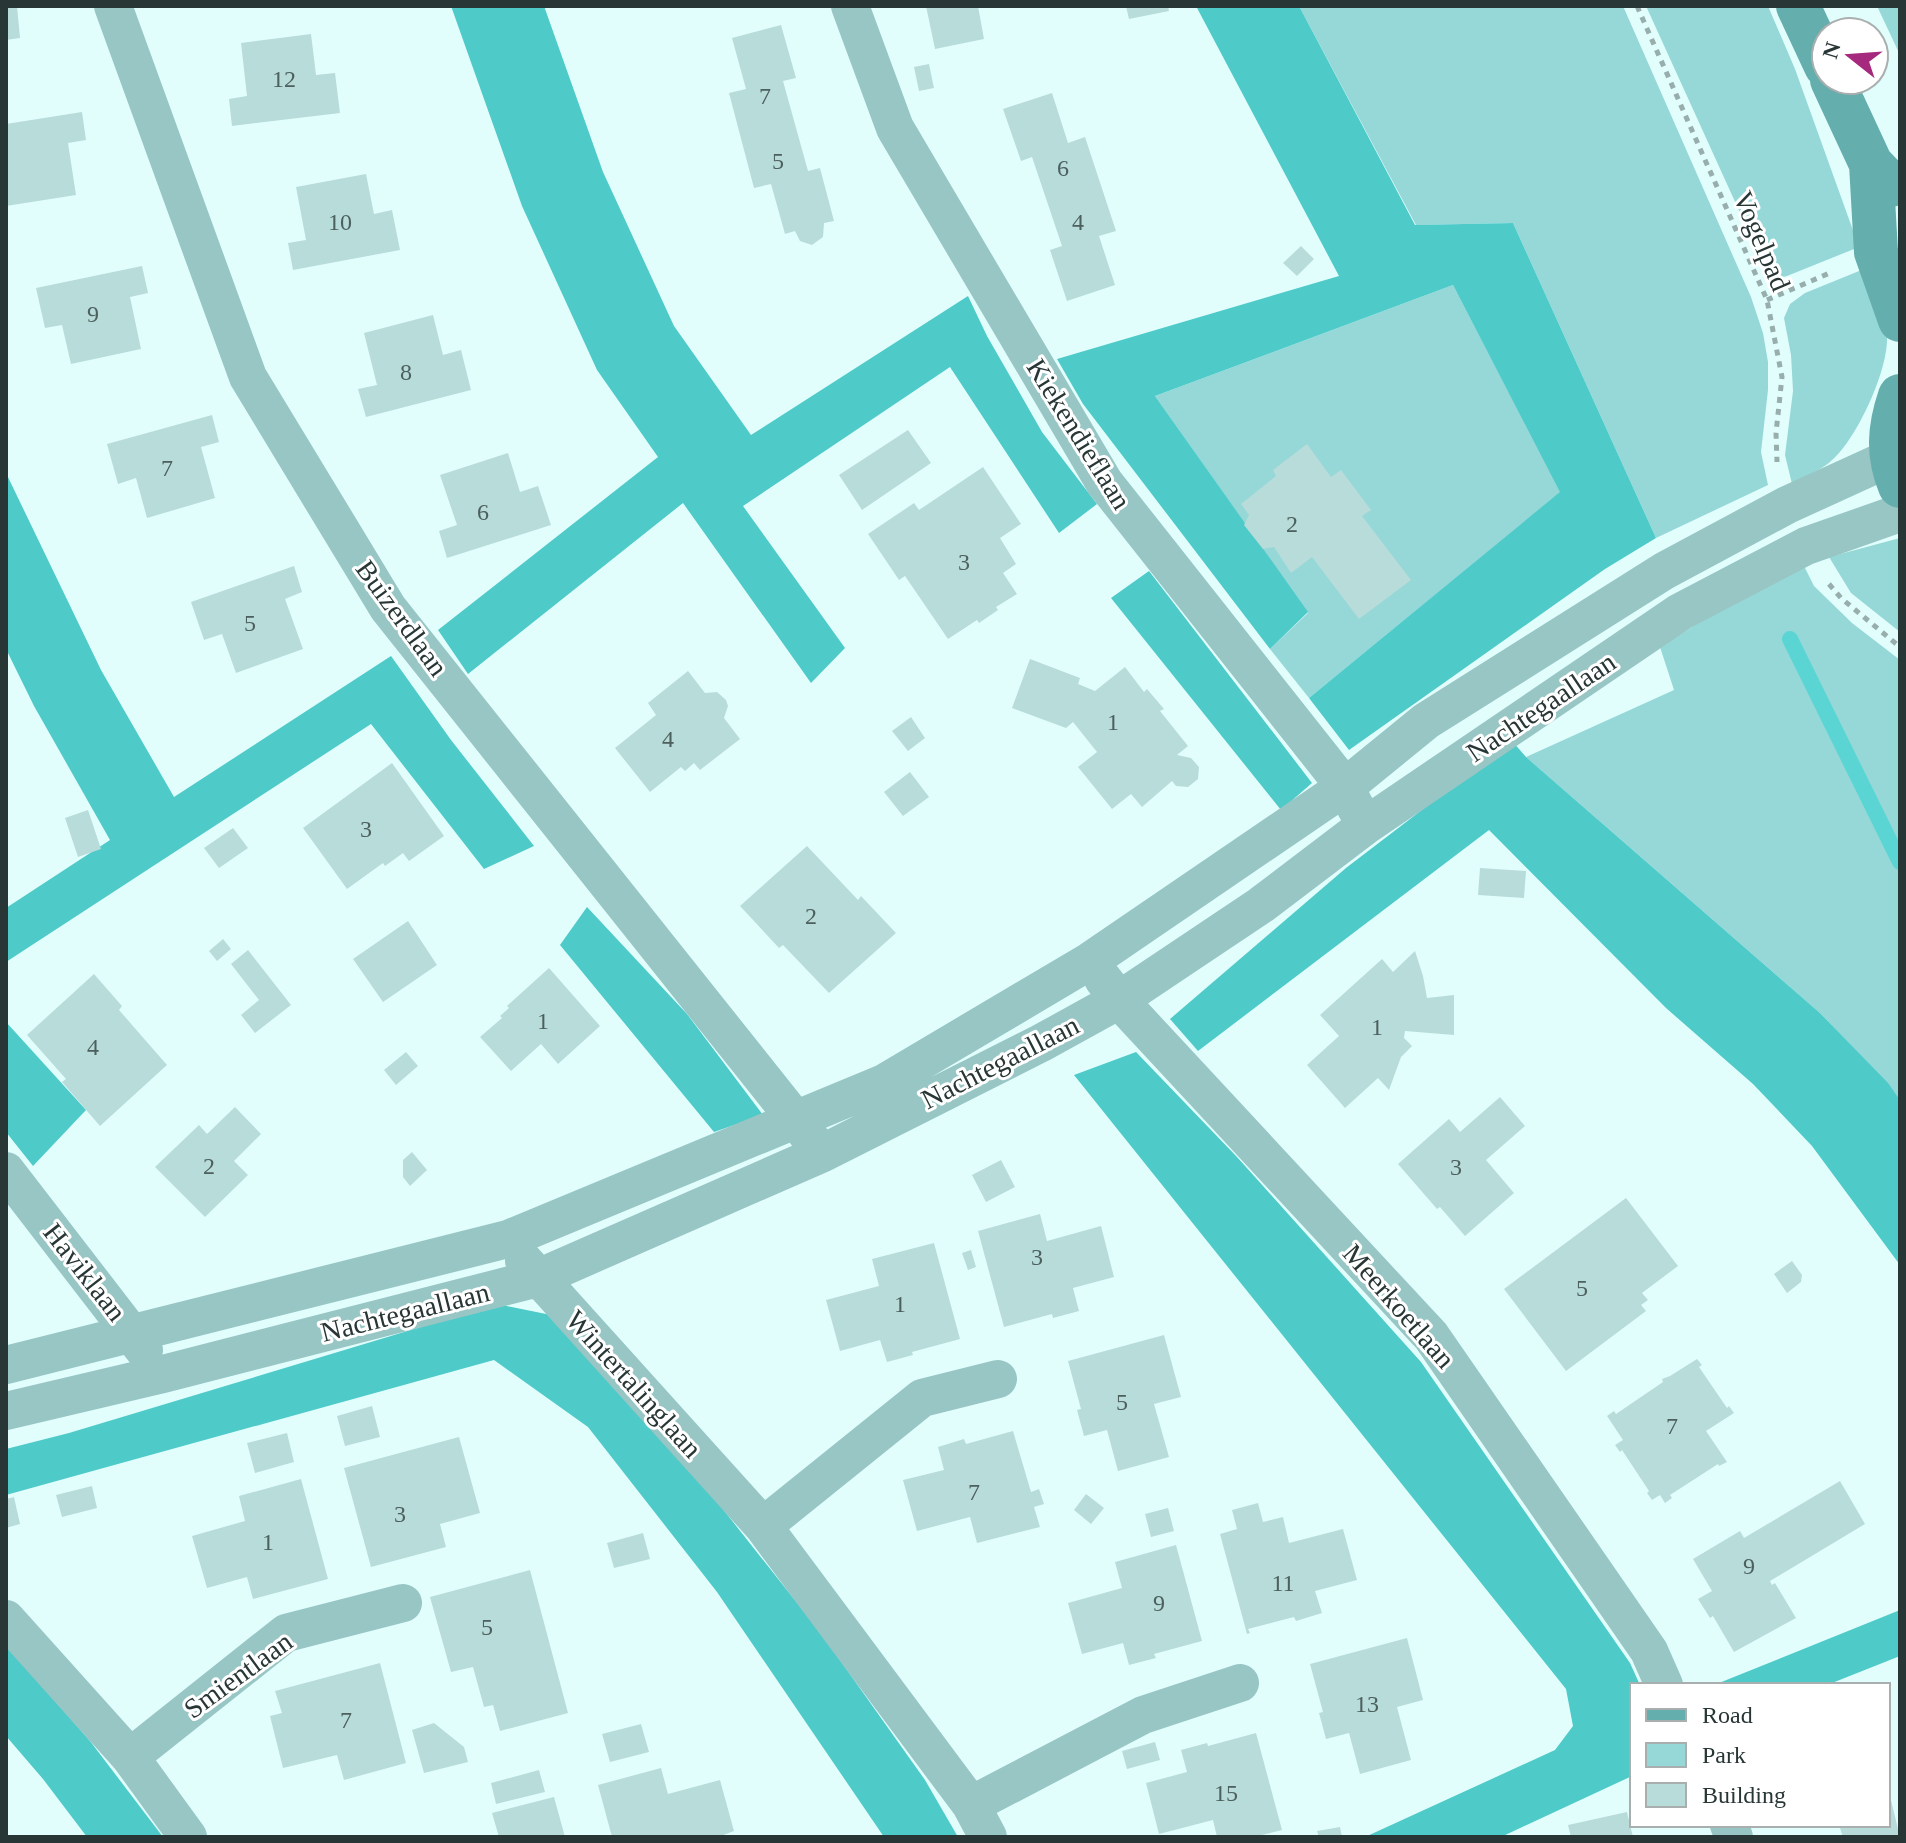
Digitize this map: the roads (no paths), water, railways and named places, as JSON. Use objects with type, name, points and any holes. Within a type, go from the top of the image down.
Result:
[{"type":"main road","points":[[1798,6],[1810,32]]},
{"type":"main road","points":[[1841,96],[1886,180],[1876,252],[1900,320]]},
{"type":"main road","points":[[1895,472],[1890,427],[1900,396]]},
{"type":"street","name":"Buizerdlaan","points":[[113,6],[248,377],[380,595],[823,1153]]},
{"type":"street","name":"Kiekendieflaan","points":[[850,6],[895,128],[1104,482],[1345,787],[1365,826]]},
{"type":"street","name":"Nachtegaallaan","points":[[6,1365],[508,1239],[884,1083],[1090,961],[1345,787],[1426,721],[1664,571],[1787,505],[1895,472]]},
{"type":"street","name":"Nachtegaallaan","points":[[6,1411],[538,1278],[823,1153],[1119,1000],[1261,905],[1365,826],[1680,612],[1806,546],[1900,513]]},
{"type":"street","name":"Meerkoetlaan","points":[[1090,961],[1119,1000],[1431,1336],[1649,1651],[1663,1683]]},
{"type":"street","name":"Haviklaan","points":[[6,1171],[163,1374]]},
{"type":"street","name":"Wintertalinglaan","points":[[508,1239],[538,1278],[763,1526],[979,1821],[1143,1715],[1240,1683]]},
{"type":"street","points":[[763,1526],[922,1398],[998,1379]]},
{"type":"street","name":"Smientlaan","points":[[130,1757],[286,1633],[403,1603]]},
{"type":"street","points":[[6,1619],[130,1757],[188,1837]]},
{"type":"waterway","points":[[1790,639],[1900,862]]}]
